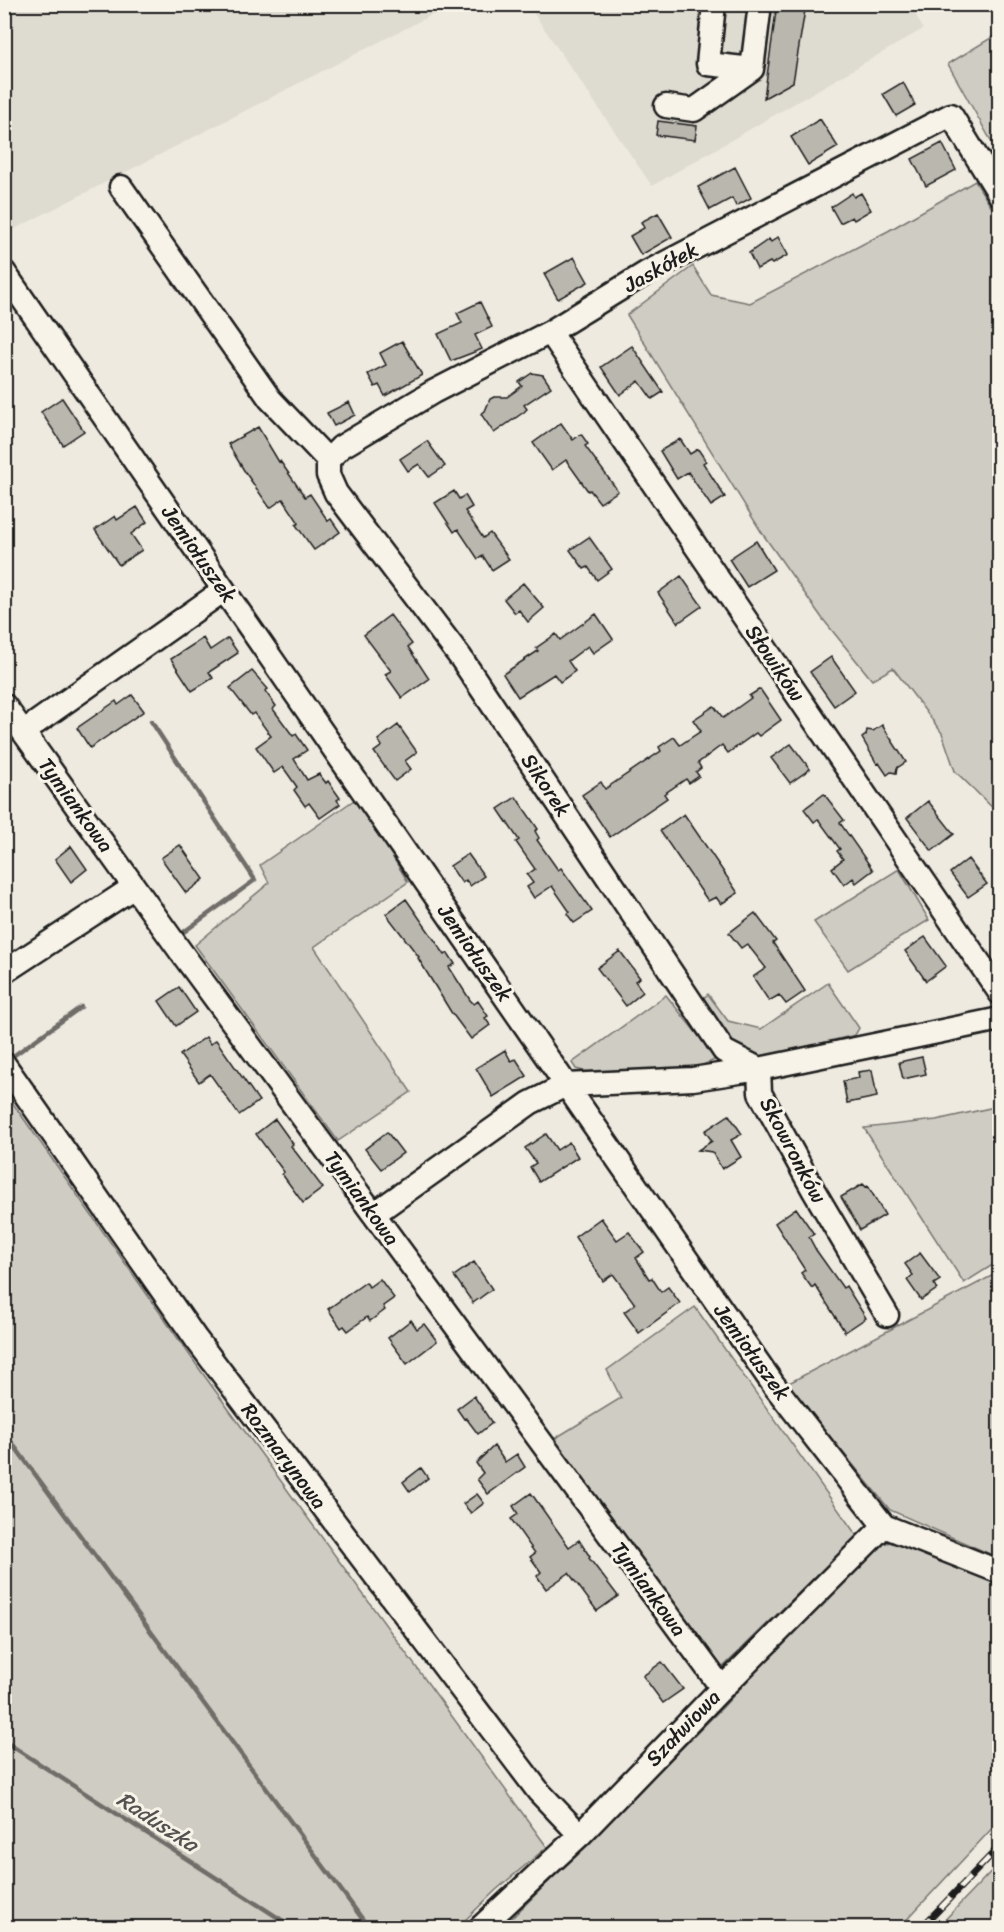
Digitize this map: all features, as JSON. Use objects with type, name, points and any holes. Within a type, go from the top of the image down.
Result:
[{"type":"street","points":[[694,110],[708,64],[714,4]]},
{"type":"street","points":[[666,106],[694,110],[752,69],[760,4]]},
{"type":"street","points":[[708,64],[752,69]]},
{"type":"street","name":"Jaskółek","points":[[328,459],[341,447],[434,392],[550,332],[646,273],[951,115],[999,195]]},
{"type":"street","points":[[121,187],[270,399],[328,459]]},
{"type":"street","name":"Jemiołuszek","points":[[4,272],[773,1384],[884,1526]]},
{"type":"street","name":"Słowików","points":[[550,332],[999,993]]},
{"type":"street","name":"Sikorek","points":[[328,459],[328,475],[336,493],[462,658],[724,1051],[759,1070]]},
{"type":"street","points":[[23,732],[224,591]]},
{"type":"street","name":"Tymiankowa","points":[[4,705],[134,887],[722,1688]]},
{"type":"street","points":[[4,972],[134,887]]},
{"type":"street","name":"Skowronków","points":[[887,1315],[760,1093],[759,1070],[999,1020]]},
{"type":"street","name":"Rozmarynowa","points":[[4,1064],[203,1348],[539,1792],[580,1835]]},
{"type":"street","points":[[374,1214],[530,1103],[566,1086],[693,1079],[759,1070]]},
{"type":"street","points":[[884,1526],[999,1572]]},
{"type":"street","name":"Szałwiowa","points":[[480,1928],[580,1835],[722,1688],[884,1526]]},
{"type":"shaded area","points":[[5,4],[451,4],[451,5],[5,234]]},
{"type":"shaded area","points":[[528,5],[911,5],[923,29],[652,186]]},
{"type":"shaded area","points":[[999,33],[999,155],[948,64]]},
{"type":"shaded area","points":[[975,181],[1000,221],[999,814],[955,771],[942,733],[893,668],[872,680],[822,618],[762,533],[627,315],[693,266],[711,295],[750,303],[888,231]]},
{"type":"shaded area","points":[[357,798],[408,882],[314,947],[411,1092],[338,1141],[195,945],[269,883],[260,865]]},
{"type":"shaded area","points":[[899,869],[929,920],[848,970],[814,922]]},
{"type":"shaded area","points":[[828,983],[859,1028],[855,1035],[759,1058],[737,1049],[700,1001],[708,994],[728,1021],[761,1029]]},
{"type":"shaded area","points":[[666,995],[717,1059],[691,1070],[591,1073],[576,1069],[572,1063]]},
{"type":"shaded area","points":[[5,1092],[198,1367],[547,1847],[496,1890],[458,1927],[5,1927]]},
{"type":"shaded area","points":[[999,1106],[999,1261],[964,1283],[864,1128],[936,1120]]},
{"type":"shaded area","points":[[999,1272],[999,1558],[890,1510],[787,1384]]},
{"type":"shaded area","points":[[695,1307],[857,1536],[722,1668],[554,1439],[621,1398],[607,1370]]},
{"type":"shaded area","points":[[907,1539],[999,1579],[999,1821],[900,1927],[502,1928],[724,1706],[871,1546]]},
{"type":"shaded area","points":[[999,1863],[999,1927],[938,1927]]},
{"type":"building","points":[[777,4],[806,4],[793,82],[764,98]]},
{"type":"building","points":[[903,82],[915,105],[896,116],[883,94]]},
{"type":"building","points":[[820,119],[838,147],[808,165],[791,137]]},
{"type":"building","points":[[658,121],[697,126],[695,140],[656,135]]},
{"type":"building","points":[[942,143],[956,170],[926,186],[912,159]]},
{"type":"building","points":[[735,167],[751,198],[736,206],[732,198],[710,210],[698,187]]},
{"type":"building","points":[[852,193],[854,197],[861,193],[871,210],[854,220],[852,217],[840,223],[831,207]]},
{"type":"building","points":[[658,213],[672,237],[641,255],[630,236],[644,228],[641,222]]},
{"type":"building","points":[[778,237],[788,255],[757,269],[749,253],[769,239],[771,242]]},
{"type":"building","points":[[574,257],[588,282],[558,299],[544,274]]},
{"type":"building","points":[[480,302],[492,327],[475,335],[482,349],[451,361],[438,334],[462,323],[457,313]]},
{"type":"building","points":[[402,341],[422,375],[385,396],[379,385],[375,387],[368,374],[386,365],[380,353]]},
{"type":"building","points":[[632,346],[663,392],[652,399],[639,381],[620,395],[601,367]]},
{"type":"building","points":[[532,373],[543,375],[551,387],[524,405],[527,409],[524,412],[494,433],[481,414],[485,411],[490,399],[507,397],[522,386],[519,382]]},
{"type":"building","points":[[62,398],[84,431],[63,445],[41,412]]},
{"type":"building","points":[[349,402],[355,415],[334,426],[327,413]]},
{"type":"building","points":[[561,423],[573,440],[581,434],[588,444],[585,446],[618,491],[600,503],[590,490],[588,491],[566,460],[552,470],[533,443]]},
{"type":"building","points":[[258,427],[279,462],[305,497],[310,494],[328,521],[331,519],[340,532],[314,550],[296,525],[299,523],[283,499],[270,508],[228,444]]},
{"type":"building","points":[[680,439],[690,454],[698,449],[706,461],[703,463],[725,497],[711,506],[688,472],[677,479],[660,451]]},
{"type":"building","points":[[427,441],[445,466],[429,477],[419,464],[408,471],[400,459]]},
{"type":"building","points":[[454,491],[459,499],[465,495],[472,507],[465,511],[483,538],[490,533],[509,559],[492,570],[483,556],[478,559],[458,529],[454,532],[435,503]]},
{"type":"building","points":[[137,507],[147,522],[131,534],[142,550],[119,565],[95,530],[115,516],[117,520]]},
{"type":"building","points":[[589,537],[612,569],[597,580],[588,567],[584,569],[570,550]]},
{"type":"building","points":[[756,541],[774,570],[747,587],[729,559]]},
{"type":"building","points":[[681,576],[702,606],[678,623],[658,593]]},
{"type":"building","points":[[523,583],[544,608],[528,622],[519,610],[515,613],[504,599]]},
{"type":"building","points":[[596,614],[613,639],[593,653],[588,646],[568,661],[575,671],[560,682],[554,674],[518,697],[503,674],[538,651],[536,648],[556,634],[560,640]]},
{"type":"building","points":[[390,615],[412,644],[408,647],[429,679],[402,698],[385,674],[391,671],[364,635]]},
{"type":"building","points":[[203,638],[210,650],[228,638],[238,653],[209,672],[213,678],[192,691],[171,659]]},
{"type":"building","points":[[831,657],[855,691],[834,706],[810,672]]},
{"type":"building","points":[[252,671],[268,689],[265,691],[276,706],[273,709],[293,736],[296,734],[307,750],[294,759],[307,780],[319,774],[326,783],[328,781],[340,798],[337,800],[340,804],[320,818],[309,803],[305,806],[294,790],[297,787],[283,767],[274,773],[256,747],[271,736],[254,713],[251,715],[230,688]]},
{"type":"building","points":[[760,689],[781,720],[759,736],[756,733],[728,753],[722,745],[698,763],[701,768],[696,772],[699,776],[689,783],[686,779],[664,794],[667,798],[610,837],[582,795],[601,782],[605,789],[661,751],[659,747],[674,737],[680,745],[701,731],[693,720],[714,706],[723,718]]},
{"type":"building","points":[[132,695],[144,711],[90,748],[77,728],[116,701],[118,705]]},
{"type":"building","points":[[398,725],[417,752],[405,761],[411,769],[395,781],[374,752],[382,746],[378,740]]},
{"type":"building","points":[[882,725],[906,762],[897,768],[896,773],[891,772],[887,775],[879,763],[877,764],[862,738],[866,735],[867,730],[873,731]]},
{"type":"building","points":[[791,744],[810,769],[790,783],[771,758]]},
{"type":"building","points":[[824,794],[844,820],[840,823],[873,870],[856,883],[853,878],[844,885],[832,868],[843,859],[837,851],[840,849],[818,819],[814,822],[804,809]]},
{"type":"building","points":[[516,797],[538,829],[535,831],[539,838],[537,840],[558,870],[561,868],[592,911],[574,923],[567,914],[570,912],[552,886],[534,898],[527,887],[533,883],[527,875],[535,869],[516,842],[519,840],[498,809]]},
{"type":"building","points":[[928,801],[954,834],[932,851],[907,818]]},
{"type":"building","points":[[684,814],[738,893],[721,904],[716,897],[708,901],[660,831]]},
{"type":"building","points":[[180,845],[204,879],[186,893],[161,858]]},
{"type":"building","points":[[71,846],[87,869],[71,882],[55,859]]},
{"type":"building","points":[[468,854],[484,876],[470,886],[466,880],[462,883],[450,866]]},
{"type":"building","points":[[968,859],[987,884],[968,897],[950,873]]},
{"type":"building","points":[[406,899],[445,955],[448,953],[455,964],[449,967],[470,1000],[474,1004],[478,1001],[488,1016],[485,1018],[490,1025],[471,1039],[451,1012],[419,957],[386,914]]},
{"type":"building","points":[[755,913],[776,941],[773,943],[805,991],[786,1004],[779,995],[769,1001],[753,977],[766,968],[747,944],[741,948],[729,933]]},
{"type":"building","points":[[925,937],[946,966],[926,981],[905,951]]},
{"type":"building","points":[[620,951],[640,978],[635,981],[643,992],[626,1006],[597,968]]},
{"type":"building","points":[[179,987],[196,1012],[176,1026],[159,1001]]},
{"type":"building","points":[[206,1037],[210,1044],[216,1040],[259,1101],[239,1115],[210,1074],[199,1082],[180,1055]]},
{"type":"building","points":[[505,1050],[511,1061],[516,1059],[527,1076],[493,1097],[476,1068]]},
{"type":"building","points":[[922,1057],[926,1074],[903,1079],[899,1062]]},
{"type":"building","points":[[872,1070],[877,1097],[847,1103],[843,1081],[859,1078],[858,1072]]},
{"type":"building","points":[[729,1115],[742,1134],[731,1140],[741,1157],[722,1169],[712,1152],[698,1150],[712,1141],[705,1131]]},
{"type":"building","points":[[275,1119],[293,1144],[291,1146],[323,1188],[303,1203],[256,1134]]},
{"type":"building","points":[[387,1132],[403,1153],[381,1169],[365,1149]]},
{"type":"building","points":[[546,1134],[557,1150],[569,1142],[578,1157],[539,1182],[530,1167],[536,1163],[525,1148]]},
{"type":"building","points":[[863,1184],[868,1186],[885,1215],[860,1230],[841,1197]]},
{"type":"building","points":[[796,1208],[814,1234],[809,1237],[816,1250],[843,1288],[846,1286],[866,1318],[845,1332],[815,1285],[812,1288],[801,1273],[805,1270],[775,1223]]},
{"type":"building","points":[[601,1218],[617,1240],[629,1232],[644,1252],[636,1258],[649,1279],[652,1278],[661,1292],[668,1287],[680,1303],[639,1333],[624,1312],[635,1304],[613,1274],[603,1281],[575,1237]]},
{"type":"building","points":[[920,1253],[940,1280],[934,1284],[937,1289],[921,1300],[907,1280],[913,1275],[905,1264]]},
{"type":"building","points":[[474,1262],[492,1289],[473,1303],[454,1276]]},
{"type":"building","points":[[380,1279],[394,1298],[383,1306],[385,1310],[370,1321],[367,1317],[348,1331],[344,1326],[341,1328],[328,1309],[366,1282],[369,1287]]},
{"type":"building","points":[[411,1320],[417,1329],[424,1324],[437,1341],[407,1364],[388,1338]]},
{"type":"building","points":[[474,1396],[492,1423],[478,1434],[457,1409]]},
{"type":"building","points":[[494,1446],[505,1462],[517,1454],[525,1467],[488,1494],[477,1479],[483,1473],[476,1463]]},
{"type":"building","points":[[421,1468],[428,1478],[410,1492],[403,1482]]},
{"type":"building","points":[[531,1493],[569,1547],[579,1540],[589,1558],[618,1596],[597,1611],[569,1573],[546,1589],[537,1576],[541,1572],[530,1557],[535,1553],[511,1519],[518,1514],[513,1506]]},
{"type":"building","points":[[477,1494],[484,1503],[471,1513],[463,1504]]},
{"type":"building","points":[[662,1662],[683,1689],[663,1703],[643,1676]]},
{"type":"waterway","points":[[151,721],[255,880],[181,934]]},
{"type":"waterway","points":[[9,1059],[81,1007]]},
{"type":"waterway","points":[[4,1432],[369,1928]]},
{"type":"waterway","name":"Raduszka","points":[[4,1741],[294,1928]]},
{"type":"railway","points":[[921,1928],[1000,1846]]}]
